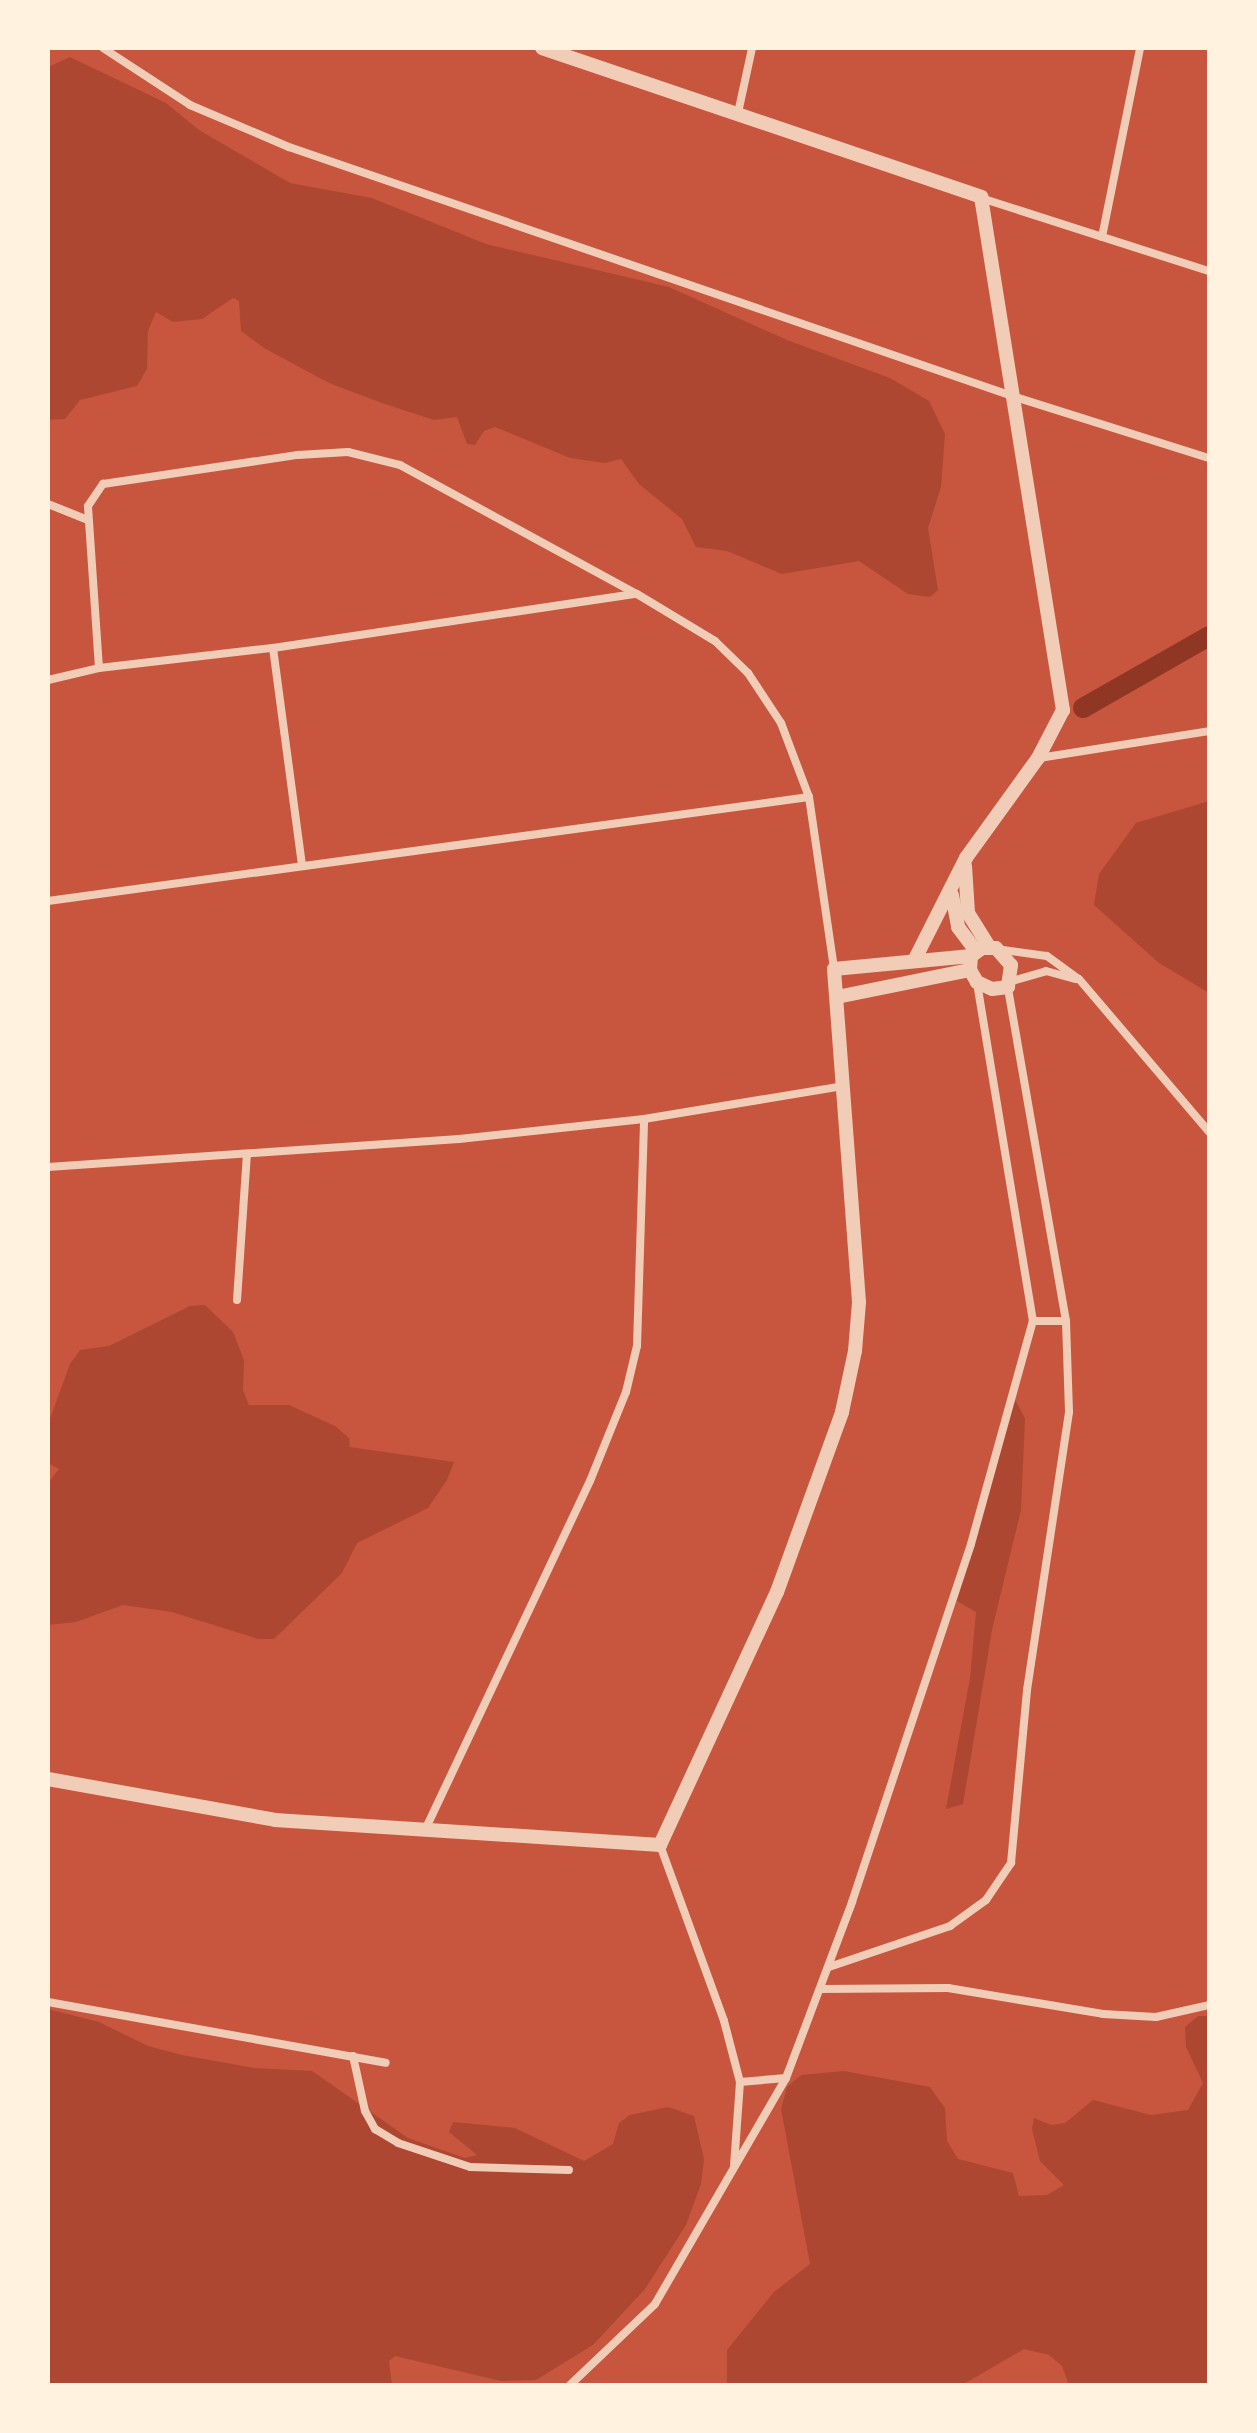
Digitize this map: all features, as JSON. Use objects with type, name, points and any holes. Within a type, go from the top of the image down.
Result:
[{"type":"street","points":[[103,48],[133,71],[233,126],[1012,396],[1209,458]]},
{"type":"street","points":[[542,48],[1209,271]]},
{"type":"street","points":[[738,113],[752,48]]},
{"type":"street","points":[[1102,237],[1140,48]]},
{"type":"street","points":[[914,961],[966,858],[1038,758],[1063,710],[1062,682],[981,197]]},
{"type":"street","points":[[99,668],[88,520],[91,497],[115,478],[348,452],[400,465],[637,594],[715,641],[748,673],[781,723],[809,797],[834,969],[859,1302],[842,1412],[777,1592],[660,1845],[724,2021],[740,2082],[734,2170]]},
{"type":"street","points":[[48,504],[88,520]]},
{"type":"street","points":[[48,680],[99,668],[273,648],[637,594]]},
{"type":"street","points":[[273,648],[302,866]]},
{"type":"street","points":[[1038,758],[1209,731]]},
{"type":"street","points":[[48,901],[809,797]]},
{"type":"street","points":[[966,858],[968,913],[992,989],[1046,971],[1079,979]]},
{"type":"street","points":[[570,2385],[655,2304],[786,2078],[829,1967],[971,1544],[1033,1321],[981,959],[958,927],[951,891]]},
{"type":"street","points":[[834,969],[914,961],[1047,956],[1079,979],[1209,1132]]},
{"type":"street","points":[[829,1967],[950,1926],[986,1900],[1011,1863],[1027,1690],[1069,1412],[1066,1321],[1010,984],[1011,965],[981,959],[837,997]]},
{"type":"street","points":[[48,1167],[459,1139],[644,1119],[845,1086]]},
{"type":"street","points":[[425,1830],[590,1481],[626,1392],[637,1346],[644,1119]]},
{"type":"street","points":[[237,1300],[247,1154]]},
{"type":"street","points":[[1033,1321],[1066,1321]]},
{"type":"street","points":[[48,1779],[275,1820],[660,1845]]},
{"type":"street","points":[[820,1989],[894,1984],[948,1988],[1103,2014],[1156,2017],[1209,2005]]},
{"type":"street","points":[[48,2002],[386,2063]]},
{"type":"street","points":[[353,2056],[365,2111],[375,2129],[398,2143],[470,2167],[569,2170]]},
{"type":"street","points":[[740,2082],[786,2078]]},
{"type":"shaded area","points":[[70,57],[166,103],[199,130],[290,183],[372,198],[486,244],[669,287],[787,340],[890,378],[929,401],[945,434],[941,487],[928,528],[938,590],[930,597],[908,594],[859,561],[782,574],[727,551],[696,547],[682,519],[639,484],[621,459],[605,463],[570,458],[495,427],[484,431],[475,445],[467,444],[457,417],[434,420],[382,403],[329,383],[264,348],[241,331],[239,301],[233,298],[202,319],[173,322],[156,312],[148,331],[147,369],[137,386],[80,400],[65,419],[48,420],[48,67]]},
{"type":"shaded area","points":[[1209,801],[1209,993],[1159,963],[1094,905],[1099,874],[1136,823]]},
{"type":"shaded area","points":[[205,1305],[233,1332],[244,1360],[243,1390],[249,1405],[289,1405],[335,1426],[349,1438],[350,1447],[454,1462],[447,1480],[428,1508],[357,1543],[342,1573],[274,1639],[258,1639],[172,1612],[123,1605],[76,1622],[48,1625],[48,1483],[59,1469],[48,1463],[48,1424],[70,1364],[80,1350],[109,1346],[190,1306]]},
{"type":"shaded area","points":[[1015,1400],[1025,1418],[1021,1510],[992,1630],[963,1804],[946,1809],[970,1678],[976,1612],[957,1601]]},
{"type":"shaded area","points":[[48,2009],[99,2022],[148,2046],[182,2055],[254,2068],[312,2071],[408,2138],[465,2158],[477,2155],[449,2132],[453,2122],[515,2128],[584,2161],[613,2144],[619,2123],[630,2115],[668,2107],[694,2116],[704,2159],[701,2184],[686,2225],[645,2289],[593,2345],[536,2380],[501,2381],[395,2356],[389,2361],[392,2385],[48,2385]]},
{"type":"shaded area","points":[[1198,2016],[1209,2016],[1209,2385],[1069,2385],[1062,2366],[1049,2355],[1024,2349],[962,2385],[727,2385],[727,2350],[774,2292],[810,2264],[781,2109],[787,2087],[801,2075],[844,2071],[930,2087],[945,2108],[947,2141],[958,2159],[1013,2173],[1019,2196],[1047,2195],[1064,2185],[1040,2161],[1032,2129],[1034,2118],[1051,2125],[1065,2123],[1093,2100],[1151,2115],[1188,2110],[1203,2083],[1186,2047],[1185,2027]]},
{"type":"waterway","points":[[1083,708],[1209,636]]}]
